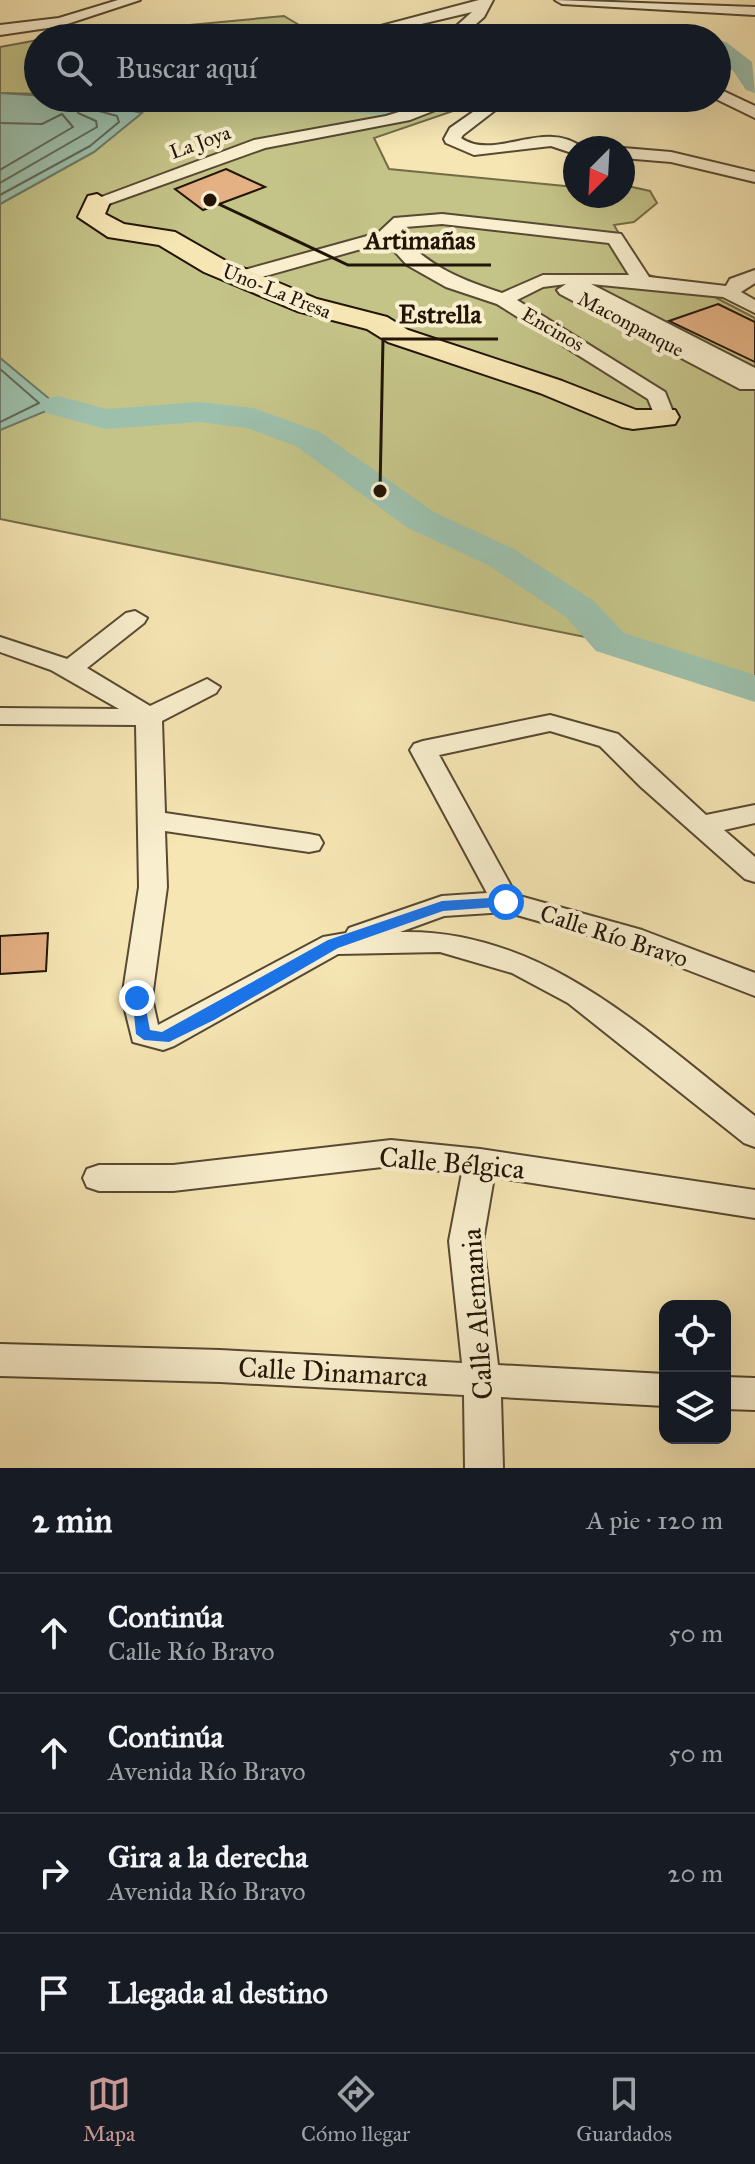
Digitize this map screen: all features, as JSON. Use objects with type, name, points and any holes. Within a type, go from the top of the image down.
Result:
[{"type":"highway","name":"Uno-La Presa","points":[[97,202],[91,217],[117,231],[166,238],[214,266],[307,305],[377,323],[398,336],[551,387],[633,420],[664,417]]},
{"type":"street","points":[[46,24],[133,0]]},
{"type":"street","points":[[562,0],[755,11]]},
{"type":"street","points":[[400,24],[485,3]]},
{"type":"street","points":[[467,24],[479,14],[485,3]]},
{"type":"street","points":[[0,30],[24,27]]},
{"type":"street","points":[[731,100],[755,113]]},
{"type":"street","name":"La Joya","points":[[97,202],[262,143],[425,112]]},
{"type":"street","points":[[484,112],[456,132],[452,139],[457,145],[478,150],[550,141],[563,145]]},
{"type":"street","points":[[635,154],[671,157],[755,177]]},
{"type":"street","points":[[244,276],[388,233],[400,222],[442,219],[615,238],[644,284]]},
{"type":"street","name":"Encinos","points":[[388,233],[414,261],[453,283],[504,300],[658,396],[664,417]]},
{"type":"street","points":[[731,292],[737,283],[755,276]]},
{"type":"street","points":[[504,300],[523,287],[544,280],[581,279],[731,292]]},
{"type":"street","name":"Maconpanque","points":[[755,376],[580,286],[567,290],[747,385],[755,383]]},
{"type":"street","points":[[731,292],[733,297],[755,307]]},
{"type":"street","points":[[71,668],[135,618]]},
{"type":"street","points":[[0,644],[71,668],[149,717]]},
{"type":"street","points":[[0,716],[149,717],[207,687]]},
{"type":"street","points":[[149,717],[151,820],[309,843]]},
{"type":"street","points":[[506,902],[423,750],[550,723],[609,740],[650,781],[755,872]]},
{"type":"street","points":[[703,825],[755,814]]},
{"type":"street","name":"Calle Río Bravo","points":[[151,820],[153,887],[137,998],[144,1034],[163,1038],[333,944],[442,906],[506,902],[632,937],[755,985]]},
{"type":"street","points":[[333,944],[440,941],[522,965],[579,995],[755,1134]]},
{"type":"street","name":"Calle Bélgica","points":[[99,1178],[173,1178],[391,1153],[480,1162],[755,1204]]},
{"type":"street","name":"Calle Alemania","points":[[480,1162],[466,1241],[482,1381],[484,1468]]},
{"type":"street","name":"Calle Dinamarca","points":[[0,1360],[220,1366],[659,1390]]},
{"type":"street","points":[[731,1393],[755,1394]]},
{"type":"shaded area","points":[[284,16],[297,24],[199,24]]},
{"type":"shaded area","points":[[24,43],[24,94],[0,93],[0,47]]},
{"type":"shaded area","points":[[137,112],[450,112],[374,138],[389,169],[563,186],[563,208],[635,208],[635,188],[650,191],[657,203],[634,222],[614,225],[642,273],[703,291],[755,318],[755,689],[610,642],[0,519],[0,430],[57,406],[0,358],[0,204],[94,152],[141,113]]},
{"type":"water","points":[[0,93],[24,95],[24,112],[142,113],[94,152],[0,204]]},
{"type":"water","points":[[0,358],[58,406],[0,430]]},
{"type":"building","points":[[226,169],[265,187],[203,210],[175,189]]},
{"type":"building","points":[[718,304],[755,322],[755,362],[669,321]]},
{"type":"building","points":[[48,933],[46,971],[0,974],[0,936]]},
{"type":"waterway","points":[[731,58],[743,67],[755,85]]},
{"type":"waterway","points":[[58,406],[106,419],[199,412],[253,418],[308,439],[421,520],[501,557],[580,609],[610,642],[755,689]]},
{"type":"place","name":"Artimañas","points":[[210,200]]},
{"type":"place","name":"Estrella","points":[[380,491]]},
{"type":"route","points":[[137,998],[144,1034],[163,1038],[209,1016],[333,944],[442,906],[506,902]]}]
